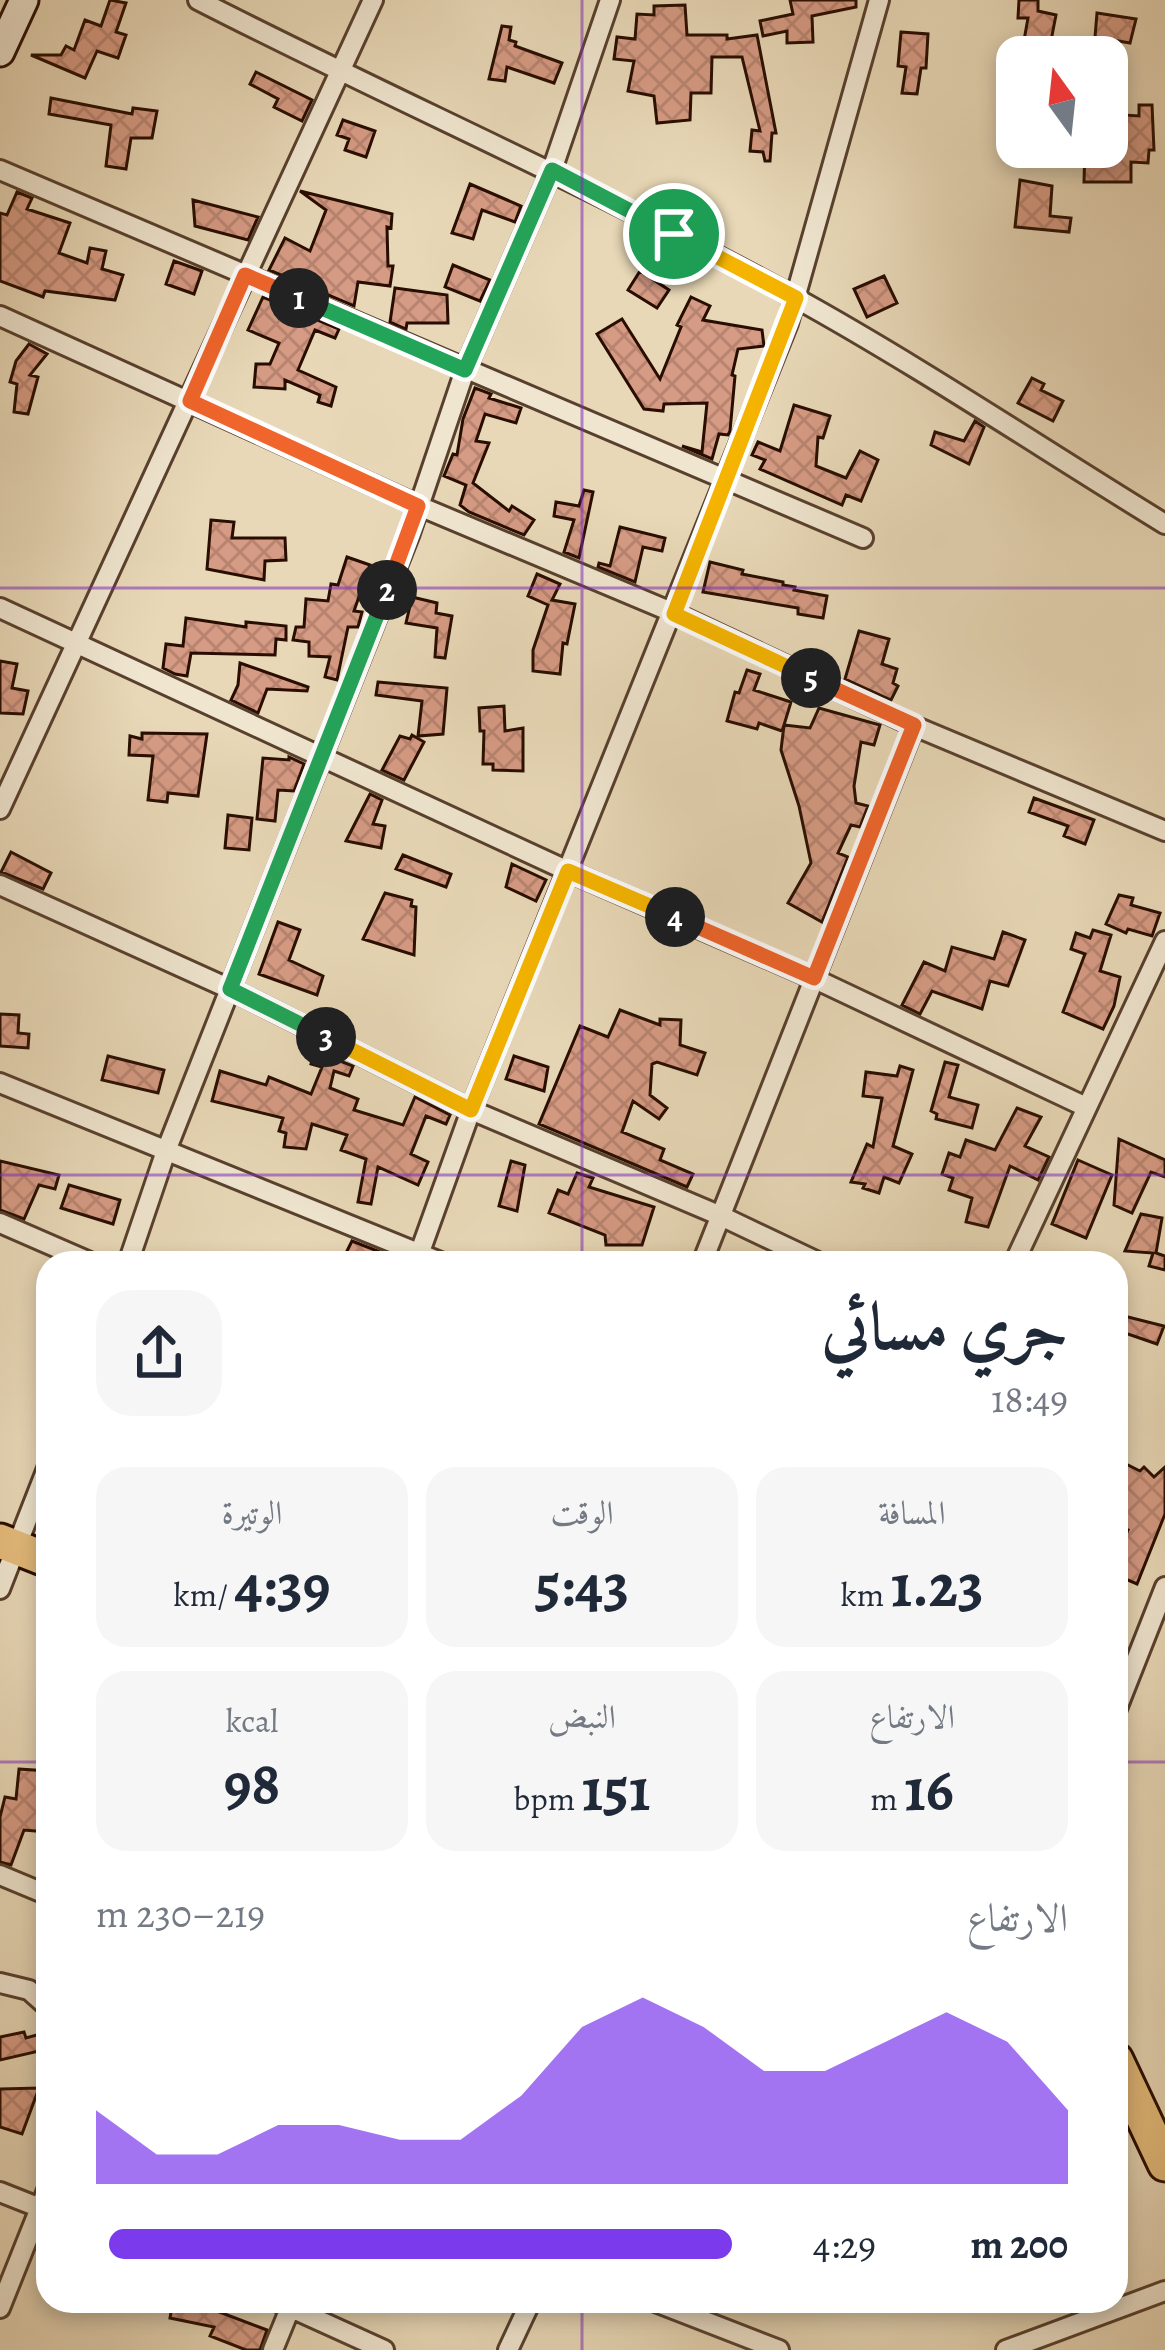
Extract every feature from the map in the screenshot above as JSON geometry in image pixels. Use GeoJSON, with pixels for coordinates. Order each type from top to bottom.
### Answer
{"type":"FeatureCollection","features":[{"type":"Feature","properties":{"kind":"highway"},"geometry":{"type":"LineString","coordinates":[[8,1544],[36,1555]]}},
{"type":"Feature","properties":{"kind":"highway"},"geometry":{"type":"LineString","coordinates":[[1128,2085],[1165,2164]]}},
{"type":"Feature","properties":{"kind":"street"},"geometry":{"type":"LineString","coordinates":[[0,52],[24,0]]}},
{"type":"Feature","properties":{"kind":"street"},"geometry":{"type":"LineString","coordinates":[[198,0],[339,73],[552,170],[796,298],[1165,524]]}},
{"type":"Feature","properties":{"kind":"street"},"geometry":{"type":"LineString","coordinates":[[0,808],[373,0]]}},
{"type":"Feature","properties":{"kind":"street"},"geometry":{"type":"LineString","coordinates":[[132,1251],[166,1151],[418,506],[465,370],[552,170],[610,0]]}},
{"type":"Feature","properties":{"kind":"street"},"geometry":{"type":"LineString","coordinates":[[421,1251],[471,1110],[674,614],[796,298],[879,0]]}},
{"type":"Feature","properties":{"kind":"street"},"geometry":{"type":"LineString","coordinates":[[0,170],[863,538]]}},
{"type":"Feature","properties":{"kind":"street"},"geometry":{"type":"LineString","coordinates":[[0,316],[418,506],[1165,831]]}},
{"type":"Feature","properties":{"kind":"street"},"geometry":{"type":"LineString","coordinates":[[0,608],[568,871],[814,978],[1086,1107]]}},
{"type":"Feature","properties":{"kind":"street"},"geometry":{"type":"LineString","coordinates":[[707,1251],[914,725]]}},
{"type":"Feature","properties":{"kind":"street"},"geometry":{"type":"LineString","coordinates":[[0,885],[230,989],[471,1110],[795,1251]]}},
{"type":"Feature","properties":{"kind":"street"},"geometry":{"type":"LineString","coordinates":[[1020,1251],[1165,941]]}},
{"type":"Feature","properties":{"kind":"street"},"geometry":{"type":"LineString","coordinates":[[0,1083],[402,1251]]}},
{"type":"Feature","properties":{"kind":"street"},"geometry":{"type":"LineString","coordinates":[[0,1223],[64,1251]]}},
{"type":"Feature","properties":{"kind":"street"},"geometry":{"type":"LineString","coordinates":[[0,1589],[8,1544],[36,1489]]}},
{"type":"Feature","properties":{"kind":"street"},"geometry":{"type":"LineString","coordinates":[[1128,1681],[1165,1587]]}},
{"type":"Feature","properties":{"kind":"street"},"geometry":{"type":"LineString","coordinates":[[0,1875],[36,1890]]}},
{"type":"Feature","properties":{"kind":"street"},"geometry":{"type":"LineString","coordinates":[[0,1983],[36,1996]]}},
{"type":"Feature","properties":{"kind":"street"},"geometry":{"type":"LineString","coordinates":[[0,2192],[36,2206]]}},
{"type":"Feature","properties":{"kind":"street"},"geometry":{"type":"LineString","coordinates":[[0,2308],[36,2227]]}},
{"type":"Feature","properties":{"kind":"street"},"geometry":{"type":"LineString","coordinates":[[1128,2305],[1165,2291]]}},
{"type":"Feature","properties":{"kind":"street"},"geometry":{"type":"LineString","coordinates":[[273,2350],[284,2313]]}},
{"type":"Feature","properties":{"kind":"street"},"geometry":{"type":"LineString","coordinates":[[308,2313],[384,2350]]}},
{"type":"Feature","properties":{"kind":"street"},"geometry":{"type":"LineString","coordinates":[[508,2350],[525,2313]]}},
{"type":"Feature","properties":{"kind":"street"},"geometry":{"type":"LineString","coordinates":[[684,2313],[779,2350]]}},
{"type":"Feature","properties":{"kind":"street"},"geometry":{"type":"LineString","coordinates":[[1006,2350],[1106,2313]]}},
{"type":"Feature","properties":{"kind":"building"},"geometry":{"type":"Polygon","coordinates":[[[110,0],[126,3],[116,32],[126,35],[118,58],[97,51],[85,78],[31,55],[61,55],[66,46],[74,50],[85,20],[101,26],[110,0]]]}},
{"type":"Feature","properties":{"kind":"building"},"geometry":{"type":"Polygon","coordinates":[[[790,0],[856,0],[856,7],[812,16],[813,42],[787,43],[787,31],[763,36],[760,21],[793,14],[790,0]]]}},
{"type":"Feature","properties":{"kind":"building"},"geometry":{"type":"Polygon","coordinates":[[[1019,0],[1038,0],[1038,11],[1056,15],[1052,36],[1025,36],[1028,18],[1018,18],[1019,0]]]}},
{"type":"Feature","properties":{"kind":"building"},"geometry":{"type":"Polygon","coordinates":[[[685,5],[687,35],[727,35],[727,39],[757,35],[776,133],[772,133],[770,161],[765,161],[763,152],[750,151],[752,130],[760,131],[742,57],[712,57],[711,93],[691,93],[690,120],[657,123],[654,96],[628,91],[634,61],[614,59],[617,37],[635,39],[637,14],[654,15],[654,6],[685,5]]]}},
{"type":"Feature","properties":{"kind":"building"},"geometry":{"type":"Polygon","coordinates":[[[1097,13],[1136,19],[1130,43],[1128,36],[1095,36],[1097,13]]]}},
{"type":"Feature","properties":{"kind":"building"},"geometry":{"type":"Polygon","coordinates":[[[502,26],[511,27],[509,40],[515,46],[562,63],[554,83],[507,67],[505,81],[489,79],[502,26]]]}},
{"type":"Feature","properties":{"kind":"building"},"geometry":{"type":"Polygon","coordinates":[[[901,32],[928,34],[926,68],[921,68],[917,94],[902,93],[906,67],[898,66],[901,32]]]}},
{"type":"Feature","properties":{"kind":"building"},"geometry":{"type":"Polygon","coordinates":[[[256,72],[312,100],[302,121],[274,107],[278,99],[250,84],[256,72]]]}},
{"type":"Feature","properties":{"kind":"building"},"geometry":{"type":"Polygon","coordinates":[[[51,98],[132,114],[133,108],[157,111],[152,138],[131,138],[126,169],[106,166],[111,125],[49,114],[51,98]]]}},
{"type":"Feature","properties":{"kind":"building"},"geometry":{"type":"Polygon","coordinates":[[[1139,105],[1152,105],[1154,150],[1149,150],[1148,163],[1131,162],[1131,182],[1084,182],[1084,168],[1128,168],[1128,115],[1139,116],[1139,105]]]}},
{"type":"Feature","properties":{"kind":"building"},"geometry":{"type":"Polygon","coordinates":[[[343,120],[375,131],[366,157],[345,150],[349,139],[337,135],[343,120]]]}},
{"type":"Feature","properties":{"kind":"building"},"geometry":{"type":"Polygon","coordinates":[[[1020,180],[1052,186],[1050,216],[1071,218],[1069,232],[1015,227],[1020,180]]]}},
{"type":"Feature","properties":{"kind":"building"},"geometry":{"type":"Polygon","coordinates":[[[470,184],[521,206],[515,222],[482,210],[473,239],[452,233],[470,184]]]}},
{"type":"Feature","properties":{"kind":"building"},"geometry":{"type":"Polygon","coordinates":[[[300,191],[392,214],[391,228],[387,227],[388,266],[393,266],[390,286],[358,282],[354,306],[269,270],[285,238],[310,251],[326,210],[300,191]]]}},
{"type":"Feature","properties":{"kind":"building"},"geometry":{"type":"Polygon","coordinates":[[[17,192],[32,198],[27,209],[70,223],[59,253],[87,263],[90,248],[106,251],[102,269],[123,275],[115,300],[45,291],[43,297],[0,281],[0,213],[7,215],[17,192]]]}},
{"type":"Feature","properties":{"kind":"building"},"geometry":{"type":"Polygon","coordinates":[[[193,200],[258,217],[248,240],[195,226],[193,200]]]}},
{"type":"Feature","properties":{"kind":"building"},"geometry":{"type":"Polygon","coordinates":[[[174,261],[202,271],[194,294],[166,284],[174,261]]]}},
{"type":"Feature","properties":{"kind":"building"},"geometry":{"type":"Polygon","coordinates":[[[453,265],[490,280],[480,301],[445,287],[453,265]]]}},
{"type":"Feature","properties":{"kind":"building"},"geometry":{"type":"Polygon","coordinates":[[[640,271],[669,290],[657,308],[628,290],[640,271]]]}},
{"type":"Feature","properties":{"kind":"building"},"geometry":{"type":"Polygon","coordinates":[[[884,276],[897,303],[867,317],[854,289],[884,276]]]}},
{"type":"Feature","properties":{"kind":"building"},"geometry":{"type":"Polygon","coordinates":[[[395,288],[447,295],[448,323],[407,323],[406,329],[390,322],[395,288]]]}},
{"type":"Feature","properties":{"kind":"building"},"geometry":{"type":"Polygon","coordinates":[[[263,297],[339,329],[335,338],[315,330],[298,370],[336,387],[331,406],[318,402],[320,395],[285,380],[285,389],[254,387],[256,364],[270,364],[279,343],[248,330],[263,297]]]}},
{"type":"Feature","properties":{"kind":"building"},"geometry":{"type":"Polygon","coordinates":[[[691,297],[710,306],[703,320],[762,330],[764,346],[738,349],[730,431],[719,434],[712,459],[682,446],[702,452],[707,403],[664,404],[663,411],[644,409],[597,334],[622,319],[660,379],[691,297]]]}},
{"type":"Feature","properties":{"kind":"building"},"geometry":{"type":"Polygon","coordinates":[[[29,344],[47,354],[30,375],[38,377],[28,414],[14,412],[17,384],[10,382],[16,361],[29,344]]]}},
{"type":"Feature","properties":{"kind":"building"},"geometry":{"type":"Polygon","coordinates":[[[1032,378],[1044,384],[1041,390],[1063,401],[1053,421],[1018,403],[1032,378]]]}},
{"type":"Feature","properties":{"kind":"building"},"geometry":{"type":"Polygon","coordinates":[[[475,388],[521,408],[516,423],[485,414],[476,441],[489,443],[473,483],[509,511],[512,506],[534,520],[524,535],[469,512],[460,505],[466,485],[444,476],[453,454],[457,455],[475,388]]]}},
{"type":"Feature","properties":{"kind":"building"},"geometry":{"type":"Polygon","coordinates":[[[794,405],[830,416],[823,438],[818,437],[816,466],[846,478],[860,451],[878,460],[861,501],[846,495],[842,505],[760,469],[765,460],[752,455],[758,442],[780,451],[794,405]]]}},
{"type":"Feature","properties":{"kind":"building"},"geometry":{"type":"Polygon","coordinates":[[[975,421],[984,427],[969,464],[931,445],[935,432],[964,441],[975,421]]]}},
{"type":"Feature","properties":{"kind":"building"},"geometry":{"type":"Polygon","coordinates":[[[584,490],[593,492],[579,558],[564,552],[574,520],[554,516],[556,502],[579,506],[584,490]]]}},
{"type":"Feature","properties":{"kind":"building"},"geometry":{"type":"Polygon","coordinates":[[[211,520],[234,522],[232,538],[285,538],[286,560],[265,561],[264,580],[207,569],[211,520]]]}},
{"type":"Feature","properties":{"kind":"building"},"geometry":{"type":"Polygon","coordinates":[[[620,527],[665,538],[662,551],[643,547],[635,582],[598,567],[599,563],[610,566],[620,527]]]}},
{"type":"Feature","properties":{"kind":"building"},"geometry":{"type":"Polygon","coordinates":[[[347,557],[370,565],[354,611],[362,612],[358,627],[348,627],[337,680],[325,677],[330,657],[309,656],[309,642],[293,640],[296,627],[304,627],[306,599],[328,601],[331,584],[338,585],[347,557]]]}},
{"type":"Feature","properties":{"kind":"building"},"geometry":{"type":"Polygon","coordinates":[[[710,562],[827,596],[823,618],[798,614],[798,608],[703,592],[710,562]]]}},
{"type":"Feature","properties":{"kind":"building"},"geometry":{"type":"Polygon","coordinates":[[[537,574],[560,584],[552,600],[575,604],[560,674],[533,671],[533,650],[548,605],[528,596],[537,574]]]}},
{"type":"Feature","properties":{"kind":"building"},"geometry":{"type":"Polygon","coordinates":[[[412,597],[437,603],[436,613],[452,616],[445,658],[435,657],[437,628],[406,623],[412,597]]]}},
{"type":"Feature","properties":{"kind":"building"},"geometry":{"type":"Polygon","coordinates":[[[186,618],[246,627],[246,622],[286,626],[286,640],[276,639],[275,655],[191,653],[187,676],[175,674],[163,668],[166,644],[183,646],[186,618]]]}},
{"type":"Feature","properties":{"kind":"building"},"geometry":{"type":"Polygon","coordinates":[[[859,631],[889,639],[882,664],[897,669],[893,683],[898,686],[891,700],[845,679],[859,631]]]}},
{"type":"Feature","properties":{"kind":"building"},"geometry":{"type":"Polygon","coordinates":[[[0,661],[17,664],[12,688],[28,691],[23,714],[0,713],[0,661]]]}},
{"type":"Feature","properties":{"kind":"building"},"geometry":{"type":"Polygon","coordinates":[[[240,663],[308,687],[307,691],[267,689],[258,713],[231,700],[240,663]]]}},
{"type":"Feature","properties":{"kind":"building"},"geometry":{"type":"Polygon","coordinates":[[[747,670],[760,674],[754,690],[791,702],[782,731],[759,723],[757,729],[727,721],[747,670]]]}},
{"type":"Feature","properties":{"kind":"building"},"geometry":{"type":"Polygon","coordinates":[[[378,682],[447,688],[443,734],[418,736],[422,701],[376,695],[378,682]]]}},
{"type":"Feature","properties":{"kind":"building"},"geometry":{"type":"Polygon","coordinates":[[[504,706],[505,731],[523,728],[523,771],[493,770],[493,764],[483,764],[479,708],[504,706]]]}},
{"type":"Feature","properties":{"kind":"building"},"geometry":{"type":"Polygon","coordinates":[[[819,708],[880,725],[874,745],[861,742],[854,786],[856,803],[868,806],[860,827],[851,825],[838,853],[848,857],[822,922],[788,903],[811,863],[781,750],[784,725],[810,728],[819,708]]]}},
{"type":"Feature","properties":{"kind":"building"},"geometry":{"type":"Polygon","coordinates":[[[142,733],[207,734],[198,796],[168,793],[167,802],[148,800],[153,756],[129,755],[130,736],[142,739],[142,733]]]}},
{"type":"Feature","properties":{"kind":"building"},"geometry":{"type":"Polygon","coordinates":[[[412,735],[424,742],[404,780],[382,770],[400,736],[410,739],[412,735]]]}},
{"type":"Feature","properties":{"kind":"building"},"geometry":{"type":"Polygon","coordinates":[[[289,757],[304,764],[294,791],[278,790],[275,821],[257,819],[263,758],[289,757]]]}},
{"type":"Feature","properties":{"kind":"building"},"geometry":{"type":"Polygon","coordinates":[[[370,794],[382,800],[373,824],[385,826],[381,848],[346,841],[370,794]]]}},
{"type":"Feature","properties":{"kind":"building"},"geometry":{"type":"Polygon","coordinates":[[[1034,798],[1094,820],[1085,844],[1064,836],[1068,826],[1029,812],[1034,798]]]}},
{"type":"Feature","properties":{"kind":"building"},"geometry":{"type":"Polygon","coordinates":[[[228,815],[252,818],[249,850],[225,848],[228,815]]]}},
{"type":"Feature","properties":{"kind":"building"},"geometry":{"type":"Polygon","coordinates":[[[11,852],[51,873],[43,889],[1,872],[11,852]]]}},
{"type":"Feature","properties":{"kind":"building"},"geometry":{"type":"Polygon","coordinates":[[[403,855],[451,874],[446,887],[396,869],[403,855]]]}},
{"type":"Feature","properties":{"kind":"building"},"geometry":{"type":"Polygon","coordinates":[[[512,864],[546,880],[536,901],[506,887],[512,864]]]}},
{"type":"Feature","properties":{"kind":"building"},"geometry":{"type":"Polygon","coordinates":[[[385,893],[412,900],[411,906],[416,907],[414,955],[363,939],[385,893]]]}},
{"type":"Feature","properties":{"kind":"building"},"geometry":{"type":"Polygon","coordinates":[[[1119,895],[1133,898],[1131,905],[1160,913],[1152,936],[1128,929],[1126,933],[1106,924],[1119,895]]]}},
{"type":"Feature","properties":{"kind":"building"},"geometry":{"type":"Polygon","coordinates":[[[278,922],[300,930],[289,960],[323,976],[317,995],[259,974],[278,922]]]}},
{"type":"Feature","properties":{"kind":"building"},"geometry":{"type":"Polygon","coordinates":[[[1093,930],[1111,935],[1100,971],[1120,977],[1103,1029],[1063,1012],[1085,954],[1071,949],[1076,933],[1090,938],[1093,930]]]}},
{"type":"Feature","properties":{"kind":"building"},"geometry":{"type":"Polygon","coordinates":[[[1003,932],[1025,940],[1008,986],[990,981],[982,1009],[932,991],[920,1014],[902,1005],[924,962],[945,971],[952,947],[994,959],[1003,932]]]}},
{"type":"Feature","properties":{"kind":"building"},"geometry":{"type":"Polygon","coordinates":[[[620,1010],[660,1025],[660,1019],[681,1020],[680,1045],[705,1053],[697,1075],[652,1064],[650,1095],[667,1108],[659,1119],[633,1101],[622,1132],[664,1149],[660,1160],[693,1174],[687,1187],[539,1124],[580,1026],[608,1037],[620,1010]]]}},
{"type":"Feature","properties":{"kind":"building"},"geometry":{"type":"Polygon","coordinates":[[[0,1014],[19,1015],[18,1033],[29,1034],[28,1048],[0,1046],[0,1014]]]}},
{"type":"Feature","properties":{"kind":"building"},"geometry":{"type":"Polygon","coordinates":[[[315,1051],[353,1066],[349,1076],[334,1071],[330,1088],[358,1099],[354,1110],[403,1125],[415,1097],[450,1115],[446,1124],[426,1116],[411,1154],[428,1162],[418,1185],[378,1167],[371,1204],[358,1202],[366,1159],[341,1150],[347,1135],[312,1124],[306,1149],[284,1147],[286,1133],[279,1131],[283,1118],[212,1101],[220,1071],[266,1085],[269,1077],[311,1094],[322,1067],[311,1064],[315,1051]]]}},
{"type":"Feature","properties":{"kind":"building"},"geometry":{"type":"Polygon","coordinates":[[[108,1056],[164,1070],[158,1093],[102,1080],[108,1056]]]}},
{"type":"Feature","properties":{"kind":"building"},"geometry":{"type":"Polygon","coordinates":[[[514,1056],[548,1067],[544,1091],[506,1079],[514,1056]]]}},
{"type":"Feature","properties":{"kind":"building"},"geometry":{"type":"Polygon","coordinates":[[[945,1062],[958,1065],[949,1097],[978,1105],[972,1128],[936,1119],[931,1111],[945,1062]]]}},
{"type":"Feature","properties":{"kind":"building"},"geometry":{"type":"Polygon","coordinates":[[[900,1066],[913,1070],[893,1146],[912,1154],[899,1183],[884,1177],[879,1193],[851,1182],[867,1144],[873,1147],[882,1098],[863,1096],[866,1072],[897,1076],[900,1066]]]}},
{"type":"Feature","properties":{"kind":"building"},"geometry":{"type":"Polygon","coordinates":[[[1017,1108],[1041,1117],[1025,1146],[1049,1157],[1038,1180],[1010,1166],[988,1227],[966,1222],[972,1198],[949,1190],[953,1178],[942,1174],[949,1153],[960,1157],[966,1140],[995,1150],[1017,1108]]]}},
{"type":"Feature","properties":{"kind":"building"},"geometry":{"type":"Polygon","coordinates":[[[1119,1139],[1165,1160],[1165,1177],[1151,1172],[1132,1213],[1114,1205],[1119,1139]]]}},
{"type":"Feature","properties":{"kind":"building"},"geometry":{"type":"Polygon","coordinates":[[[1078,1160],[1112,1175],[1086,1238],[1052,1224],[1078,1160]]]}},
{"type":"Feature","properties":{"kind":"building"},"geometry":{"type":"Polygon","coordinates":[[[0,1161],[59,1175],[55,1189],[39,1185],[24,1219],[0,1210],[0,1161]]]}},
{"type":"Feature","properties":{"kind":"building"},"geometry":{"type":"Polygon","coordinates":[[[511,1161],[525,1165],[517,1211],[499,1206],[511,1161]]]}},
{"type":"Feature","properties":{"kind":"building"},"geometry":{"type":"Polygon","coordinates":[[[577,1173],[593,1178],[589,1187],[654,1207],[642,1245],[606,1245],[605,1235],[549,1213],[558,1190],[568,1194],[577,1173]]]}},
{"type":"Feature","properties":{"kind":"building"},"geometry":{"type":"Polygon","coordinates":[[[69,1185],[120,1200],[113,1224],[61,1208],[69,1185]]]}},
{"type":"Feature","properties":{"kind":"building"},"geometry":{"type":"Polygon","coordinates":[[[1141,1214],[1162,1218],[1156,1253],[1165,1256],[1165,1270],[1149,1266],[1153,1253],[1125,1251],[1141,1214]]]}},
{"type":"Feature","properties":{"kind":"building"},"geometry":{"type":"Polygon","coordinates":[[[352,1241],[378,1251],[347,1251],[352,1241]]]}},
{"type":"Feature","properties":{"kind":"building"},"geometry":{"type":"Polygon","coordinates":[[[1128,1317],[1164,1326],[1157,1344],[1128,1334],[1128,1317]]]}},
{"type":"Feature","properties":{"kind":"building"},"geometry":{"type":"Polygon","coordinates":[[[1128,1465],[1140,1471],[1144,1467],[1154,1477],[1165,1467],[1165,1514],[1137,1584],[1128,1580],[1128,1465]]]}},
{"type":"Feature","properties":{"kind":"building"},"geometry":{"type":"Polygon","coordinates":[[[19,1769],[36,1770],[36,1831],[24,1830],[11,1865],[0,1862],[0,1817],[5,1797],[16,1799],[19,1769]]]}},
{"type":"Feature","properties":{"kind":"building"},"geometry":{"type":"Polygon","coordinates":[[[24,2032],[26,2038],[36,2035],[36,2052],[0,2060],[0,2037],[24,2032]]]}},
{"type":"Feature","properties":{"kind":"building"},"geometry":{"type":"Polygon","coordinates":[[[36,2088],[22,2134],[0,2127],[0,2089],[36,2088]]]}},
{"type":"Feature","properties":{"kind":"building"},"geometry":{"type":"Polygon","coordinates":[[[171,2313],[222,2313],[267,2330],[260,2350],[246,2350],[210,2336],[214,2327],[170,2318],[171,2313]]]}},
{"type":"Feature","properties":{"kind":"route"},"geometry":{"type":"LineString","coordinates":[[552,170],[674,234],[796,298],[674,614],[914,725],[814,978],[568,871],[471,1110],[230,989],[418,506],[190,401],[245,275],[465,370],[552,170]]}}]}
